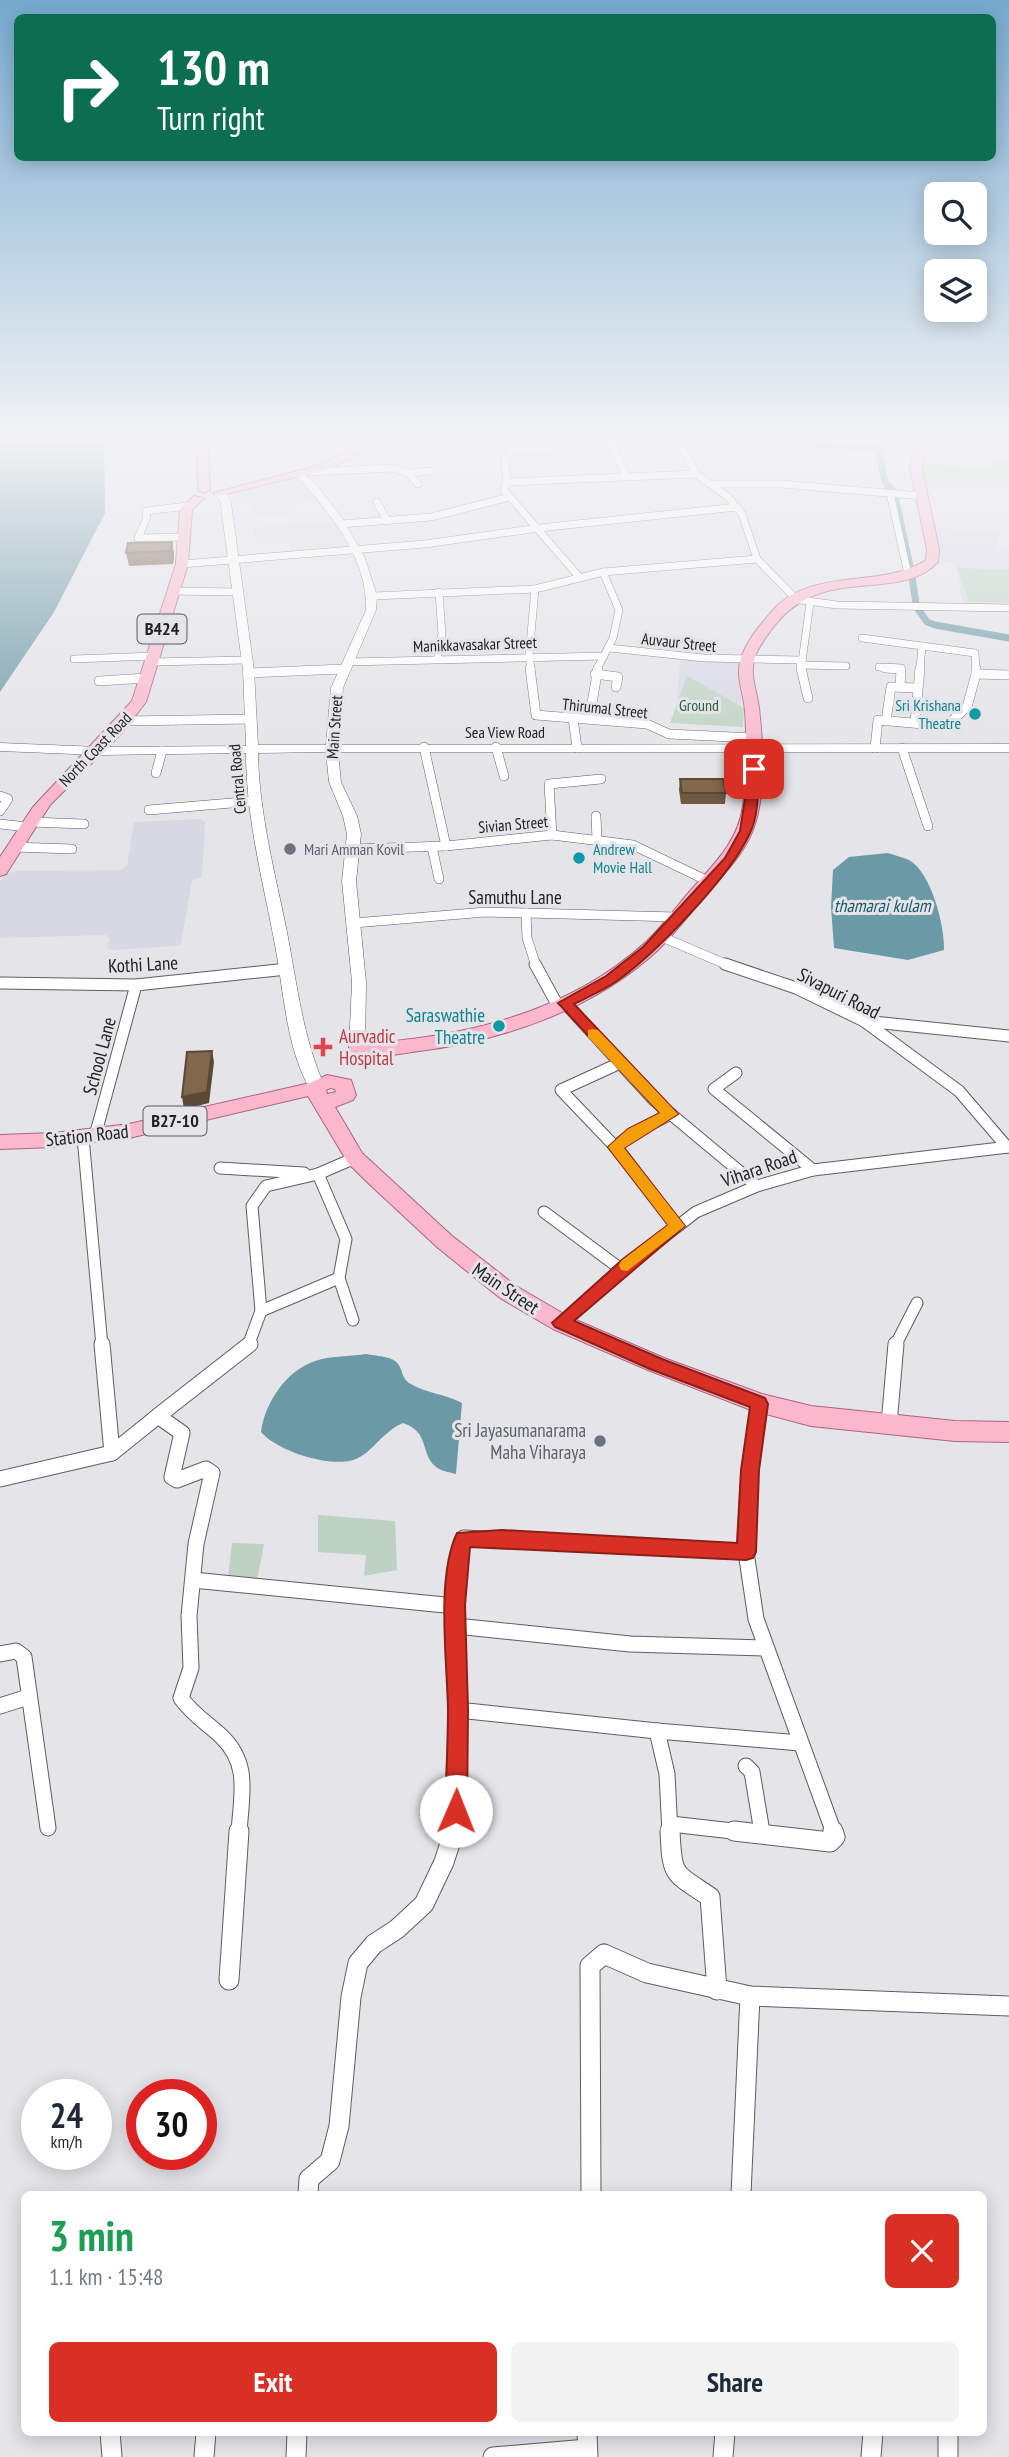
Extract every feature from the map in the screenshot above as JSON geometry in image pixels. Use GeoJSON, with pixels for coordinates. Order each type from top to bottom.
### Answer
{"type":"FeatureCollection","features":[{"type":"Feature","properties":{"kind":"main road","name":"North Coast Road"},"geometry":{"type":"LineString","coordinates":[[0,871],[46,802],[99,751],[139,702],[174,591],[183,552]]}},
{"type":"Feature","properties":{"kind":"main road","name":"Central Road"},"geometry":{"type":"LineString","coordinates":[[230,552],[248,673],[255,801],[306,1061],[328,1090]]}},
{"type":"Feature","properties":{"kind":"main road"},"geometry":{"type":"LineString","coordinates":[[355,552],[374,596]]}},
{"type":"Feature","properties":{"kind":"main road"},"geometry":{"type":"LineString","coordinates":[[357,1050],[414,1045],[468,1036],[532,1017],[611,979],[662,937],[735,853],[746,831],[751,807],[754,743],[746,662],[757,640],[799,600],[838,584],[908,574],[925,568],[933,560],[932,552]]}},
{"type":"Feature","properties":{"kind":"main road","name":"Main Street"},"geometry":{"type":"LineString","coordinates":[[374,596],[371,610],[336,692],[332,749],[333,773],[350,816],[354,849],[349,881],[359,982],[357,1050],[328,1090],[342,1136],[355,1158],[481,1272],[522,1302],[561,1323],[656,1364],[759,1404],[811,1416],[956,1431],[1009,1432]]}},
{"type":"Feature","properties":{"kind":"main road","name":"Sea View Road"},"geometry":{"type":"LineString","coordinates":[[0,747],[162,751],[424,747],[578,748],[754,743],[875,748],[1009,748]]}},
{"type":"Feature","properties":{"kind":"main road","name":"Station Road"},"geometry":{"type":"LineString","coordinates":[[0,1142],[89,1137],[152,1126],[254,1101],[328,1090]]}},
{"type":"Feature","properties":{"kind":"main road","name":"Main Street"},"geometry":{"type":"LineString","coordinates":[[956,1431],[1009,1447]]}},
{"type":"Feature","properties":{"kind":"street"},"geometry":{"type":"LineString","coordinates":[[181,564],[335,552]]}},
{"type":"Feature","properties":{"kind":"street"},"geometry":{"type":"LineString","coordinates":[[558,552],[580,578]]}},
{"type":"Feature","properties":{"kind":"street"},"geometry":{"type":"LineString","coordinates":[[755,552],[757,559],[799,600],[1009,608]]}},
{"type":"Feature","properties":{"kind":"street"},"geometry":{"type":"LineString","coordinates":[[903,552],[908,574]]}},
{"type":"Feature","properties":{"kind":"street"},"geometry":{"type":"LineString","coordinates":[[374,596],[535,589],[603,572],[757,559]]}},
{"type":"Feature","properties":{"kind":"street"},"geometry":{"type":"LineString","coordinates":[[592,703],[595,674],[609,648],[619,610],[603,572]]}},
{"type":"Feature","properties":{"kind":"street","name":"Thirumal Street"},"geometry":{"type":"LineString","coordinates":[[535,589],[529,656],[536,715],[647,723],[669,734],[754,743]]}},
{"type":"Feature","properties":{"kind":"street"},"geometry":{"type":"LineString","coordinates":[[174,591],[236,592]]}},
{"type":"Feature","properties":{"kind":"street"},"geometry":{"type":"LineString","coordinates":[[432,671],[442,635],[439,592]]}},
{"type":"Feature","properties":{"kind":"street"},"geometry":{"type":"LineString","coordinates":[[799,600],[800,662],[808,698]]}},
{"type":"Feature","properties":{"kind":"street"},"geometry":{"type":"LineString","coordinates":[[862,638],[975,653],[976,674],[967,706],[946,726],[878,720],[875,748]]}},
{"type":"Feature","properties":{"kind":"street"},"geometry":{"type":"LineString","coordinates":[[915,723],[922,646]]}},
{"type":"Feature","properties":{"kind":"street","name":"Auvaur Street"},"geometry":{"type":"LineString","coordinates":[[609,648],[680,658],[846,666]]}},
{"type":"Feature","properties":{"kind":"street","name":"Manikkavasakar Street"},"geometry":{"type":"LineString","coordinates":[[248,673],[434,658],[604,656]]}},
{"type":"Feature","properties":{"kind":"street"},"geometry":{"type":"LineString","coordinates":[[74,659],[246,660]]}},
{"type":"Feature","properties":{"kind":"street"},"geometry":{"type":"LineString","coordinates":[[878,667],[901,669],[900,687]]}},
{"type":"Feature","properties":{"kind":"street"},"geometry":{"type":"LineString","coordinates":[[595,674],[618,677],[616,687]]}},
{"type":"Feature","properties":{"kind":"street"},"geometry":{"type":"LineString","coordinates":[[976,674],[1009,676]]}},
{"type":"Feature","properties":{"kind":"street"},"geometry":{"type":"LineString","coordinates":[[99,681],[147,678]]}},
{"type":"Feature","properties":{"kind":"street"},"geometry":{"type":"LineString","coordinates":[[886,720],[891,687],[917,688]]}},
{"type":"Feature","properties":{"kind":"street"},"geometry":{"type":"LineString","coordinates":[[573,718],[578,748]]}},
{"type":"Feature","properties":{"kind":"street"},"geometry":{"type":"LineString","coordinates":[[126,721],[251,719]]}},
{"type":"Feature","properties":{"kind":"street"},"geometry":{"type":"LineString","coordinates":[[424,747],[446,846]]}},
{"type":"Feature","properties":{"kind":"street"},"geometry":{"type":"LineString","coordinates":[[496,747],[504,776]]}},
{"type":"Feature","properties":{"kind":"street"},"geometry":{"type":"LineString","coordinates":[[902,748],[928,827]]}},
{"type":"Feature","properties":{"kind":"street"},"geometry":{"type":"LineString","coordinates":[[156,774],[162,751]]}},
{"type":"Feature","properties":{"kind":"street"},"geometry":{"type":"LineString","coordinates":[[552,835],[549,784],[601,779]]}},
{"type":"Feature","properties":{"kind":"street"},"geometry":{"type":"LineString","coordinates":[[0,796],[8,799],[0,811]]}},
{"type":"Feature","properties":{"kind":"street"},"geometry":{"type":"LineString","coordinates":[[149,810],[255,801]]}},
{"type":"Feature","properties":{"kind":"street"},"geometry":{"type":"LineString","coordinates":[[596,816],[597,840]]}},
{"type":"Feature","properties":{"kind":"street"},"geometry":{"type":"LineString","coordinates":[[0,824],[84,824]]}},
{"type":"Feature","properties":{"kind":"street","name":"Sivian Street"},"geometry":{"type":"LineString","coordinates":[[354,849],[432,847],[552,835],[633,845],[708,881]]}},
{"type":"Feature","properties":{"kind":"street"},"geometry":{"type":"LineString","coordinates":[[15,847],[72,849]]}},
{"type":"Feature","properties":{"kind":"street"},"geometry":{"type":"LineString","coordinates":[[432,847],[439,879]]}},
{"type":"Feature","properties":{"kind":"street","name":"Samuthu Lane"},"geometry":{"type":"LineString","coordinates":[[354,923],[486,912],[676,918]]}},
{"type":"Feature","properties":{"kind":"street"},"geometry":{"type":"LineString","coordinates":[[526,913],[526,938],[544,981],[562,1004],[671,1114],[757,1186]]}},
{"type":"Feature","properties":{"kind":"street","name":"Sivapuri Road"},"geometry":{"type":"LineString","coordinates":[[662,937],[725,964],[796,988],[864,1021],[959,1091],[1008,1147]]}},
{"type":"Feature","properties":{"kind":"street","name":"Kothi Lane"},"geometry":{"type":"LineString","coordinates":[[0,983],[136,985],[286,969]]}},
{"type":"Feature","properties":{"kind":"street","name":"School Lane"},"geometry":{"type":"LineString","coordinates":[[89,1137],[136,985]]}},
{"type":"Feature","properties":{"kind":"street"},"geometry":{"type":"LineString","coordinates":[[864,1021],[1009,1036]]}},
{"type":"Feature","properties":{"kind":"street"},"geometry":{"type":"LineString","coordinates":[[620,1063],[560,1089],[615,1147],[677,1226]]}},
{"type":"Feature","properties":{"kind":"street"},"geometry":{"type":"LineString","coordinates":[[736,1073],[715,1087],[715,1090],[813,1170]]}},
{"type":"Feature","properties":{"kind":"street"},"geometry":{"type":"LineString","coordinates":[[615,1147],[633,1133],[671,1114]]}},
{"type":"Feature","properties":{"kind":"street"},"geometry":{"type":"LineString","coordinates":[[89,1137],[112,1453]]}},
{"type":"Feature","properties":{"kind":"street","name":"Vihara Road"},"geometry":{"type":"LineString","coordinates":[[561,1323],[622,1270],[696,1212],[757,1186],[813,1170],[1008,1147]]}},
{"type":"Feature","properties":{"kind":"street"},"geometry":{"type":"LineString","coordinates":[[0,1479],[112,1453],[250,1344],[261,1311],[251,1206],[266,1186],[318,1174],[355,1158]]}},
{"type":"Feature","properties":{"kind":"street"},"geometry":{"type":"LineString","coordinates":[[220,1168],[318,1174]]}},
{"type":"Feature","properties":{"kind":"street"},"geometry":{"type":"LineString","coordinates":[[318,1174],[345,1239],[339,1278],[353,1320]]}},
{"type":"Feature","properties":{"kind":"street"},"geometry":{"type":"LineString","coordinates":[[544,1212],[622,1270]]}},
{"type":"Feature","properties":{"kind":"street"},"geometry":{"type":"LineString","coordinates":[[261,1311],[339,1278]]}},
{"type":"Feature","properties":{"kind":"street"},"geometry":{"type":"LineString","coordinates":[[889,1424],[894,1347],[917,1303]]}},
{"type":"Feature","properties":{"kind":"street"},"geometry":{"type":"LineString","coordinates":[[671,1824],[762,1832],[830,1842],[835,1837],[756,1619],[746,1552],[750,1470],[759,1404]]}},
{"type":"Feature","properties":{"kind":"street"},"geometry":{"type":"LineString","coordinates":[[158,1416],[182,1433],[172,1477],[177,1480],[206,1469],[212,1474],[200,1518],[189,1616],[191,1668],[181,1698],[186,1707],[220,1733],[239,1757],[243,1773],[229,1980]]}},
{"type":"Feature","properties":{"kind":"street"},"geometry":{"type":"LineString","coordinates":[[308,2191],[309,2179],[330,2161],[339,2126],[351,1997],[358,1963],[374,1944],[397,1929],[424,1904],[444,1862],[455,1828],[458,1710],[455,1605],[458,1554],[464,1538],[746,1552]]}},
{"type":"Feature","properties":{"kind":"street"},"geometry":{"type":"LineString","coordinates":[[193,1580],[455,1605]]}},
{"type":"Feature","properties":{"kind":"street"},"geometry":{"type":"LineString","coordinates":[[456,1626],[630,1644],[765,1648]]}},
{"type":"Feature","properties":{"kind":"street"},"geometry":{"type":"LineString","coordinates":[[0,1654],[16,1651],[24,1657],[48,1828]]}},
{"type":"Feature","properties":{"kind":"street"},"geometry":{"type":"LineString","coordinates":[[0,1706],[28,1697]]}},
{"type":"Feature","properties":{"kind":"street"},"geometry":{"type":"LineString","coordinates":[[458,1710],[800,1743]]}},
{"type":"Feature","properties":{"kind":"street"},"geometry":{"type":"LineString","coordinates":[[657,1731],[667,1774],[671,1865],[675,1874],[710,1897],[717,1990]]}},
{"type":"Feature","properties":{"kind":"street"},"geometry":{"type":"LineString","coordinates":[[746,1766],[752,1772],[762,1832]]}},
{"type":"Feature","properties":{"kind":"street"},"geometry":{"type":"LineString","coordinates":[[591,2191],[590,1966],[604,1954],[647,1973],[750,1996],[1009,2006]]}},
{"type":"Feature","properties":{"kind":"street"},"geometry":{"type":"LineString","coordinates":[[741,2191],[750,1996]]}},
{"type":"Feature","properties":{"kind":"street"},"geometry":{"type":"LineString","coordinates":[[110,2436],[112,2457]]}},
{"type":"Feature","properties":{"kind":"street"},"geometry":{"type":"LineString","coordinates":[[204,2457],[206,2436]]}},
{"type":"Feature","properties":{"kind":"street"},"geometry":{"type":"LineString","coordinates":[[296,2457],[298,2436]]}},
{"type":"Feature","properties":{"kind":"street"},"geometry":{"type":"LineString","coordinates":[[723,2457],[724,2436]]}},
{"type":"Feature","properties":{"kind":"street"},"geometry":{"type":"LineString","coordinates":[[872,2457],[873,2436]]}},
{"type":"Feature","properties":{"kind":"street"},"geometry":{"type":"LineString","coordinates":[[948,2436],[948,2457]]}},
{"type":"Feature","properties":{"kind":"street"},"geometry":{"type":"LineString","coordinates":[[493,2457],[587,2446]]}},
{"type":"Feature","properties":{"kind":"shaded area"},"geometry":{"type":"Polygon","coordinates":[[[291,552],[317,552],[291,554],[291,552]]]}},
{"type":"Feature","properties":{"kind":"shaded area"},"geometry":{"type":"Polygon","coordinates":[[[939,552],[1009,552],[1009,605],[963,604],[955,563],[940,560],[939,552]]]}},
{"type":"Feature","properties":{"kind":"shaded area"},"geometry":{"type":"Polygon","coordinates":[[[680,658],[741,663],[741,725],[676,721],[680,658]]]}},
{"type":"Feature","properties":{"kind":"shaded area"},"geometry":{"type":"Polygon","coordinates":[[[200,819],[205,822],[202,877],[192,880],[181,944],[112,950],[107,947],[110,939],[106,935],[0,938],[0,882],[5,874],[18,871],[121,870],[127,866],[134,822],[200,819]]]}},
{"type":"Feature","properties":{"kind":"green space"},"geometry":{"type":"Polygon","coordinates":[[[957,568],[1009,570],[1009,603],[969,602],[957,568]]]}},
{"type":"Feature","properties":{"kind":"green space","name":"Ground"},"geometry":{"type":"Polygon","coordinates":[[[687,676],[744,708],[743,727],[670,723],[687,676]]]}},
{"type":"Feature","properties":{"kind":"green space"},"geometry":{"type":"Polygon","coordinates":[[[318,1515],[395,1521],[397,1570],[364,1576],[366,1555],[318,1552],[318,1515]]]}},
{"type":"Feature","properties":{"kind":"green space"},"geometry":{"type":"Polygon","coordinates":[[[232,1543],[264,1544],[257,1580],[228,1577],[232,1543]]]}},
{"type":"Feature","properties":{"kind":"water"},"geometry":{"type":"Polygon","coordinates":[[[0,552],[85,552],[54,612],[0,692],[0,552]]]}},
{"type":"Feature","properties":{"kind":"water","name":"thamarai kulam"},"geometry":{"type":"Polygon","coordinates":[[[888,853],[909,860],[924,876],[939,914],[944,950],[908,960],[834,948],[831,907],[833,870],[849,857],[888,853]]]}},
{"type":"Feature","properties":{"kind":"water"},"geometry":{"type":"Polygon","coordinates":[[[366,1354],[396,1361],[409,1383],[462,1403],[456,1474],[435,1466],[427,1455],[421,1437],[412,1427],[403,1423],[389,1431],[362,1456],[333,1462],[292,1452],[261,1432],[273,1397],[299,1369],[322,1359],[366,1354]]]}},
{"type":"Feature","properties":{"kind":"building"},"geometry":{"type":"Polygon","coordinates":[[[680,779],[723,779],[726,793],[682,793],[680,779]]]}},
{"type":"Feature","properties":{"kind":"building"},"geometry":{"type":"Polygon","coordinates":[[[212,1051],[207,1092],[182,1097],[187,1052],[212,1051]]]}},
{"type":"Feature","properties":{"kind":"waterway"},"geometry":{"type":"LineString","coordinates":[[907,552],[911,571]]}},
{"type":"Feature","properties":{"kind":"waterway"},"geometry":{"type":"LineString","coordinates":[[912,576],[916,604]]}},
{"type":"Feature","properties":{"kind":"waterway"},"geometry":{"type":"LineString","coordinates":[[918,609],[927,622],[935,625],[1009,638]]}},
{"type":"Feature","properties":{"kind":"slow traffic"},"geometry":{"type":"LineString","coordinates":[[593,1034],[654,1100],[671,1114],[633,1133],[615,1147],[677,1226],[627,1265]]}},
{"type":"Feature","properties":{"kind":"place","name":"Sri Krishana Theatre"},"geometry":{"type":"Point","coordinates":[975,714]}},
{"type":"Feature","properties":{"kind":"place","name":"Mari Amman Kovil"},"geometry":{"type":"Point","coordinates":[290,849]}},
{"type":"Feature","properties":{"kind":"place","name":"Andrew Movie Hall"},"geometry":{"type":"Point","coordinates":[579,858]}},
{"type":"Feature","properties":{"kind":"place","name":"Saraswathie Theatre"},"geometry":{"type":"Point","coordinates":[499,1026]}},
{"type":"Feature","properties":{"kind":"place","name":"Aurvadic Hospital"},"geometry":{"type":"Point","coordinates":[323,1047]}},
{"type":"Feature","properties":{"kind":"place","name":"Sri Jayasumanarama Maha Viharaya"},"geometry":{"type":"Point","coordinates":[600,1441]}},
{"type":"Feature","properties":{"kind":"route"},"geometry":{"type":"LineString","coordinates":[[456,1811],[458,1710],[455,1605],[458,1554],[464,1538],[746,1552],[750,1470],[759,1404],[613,1347],[561,1323],[677,1226],[615,1147],[633,1133],[671,1114],[654,1100],[565,1003],[611,979],[648,950],[730,859],[746,831],[754,769]]}}]}
